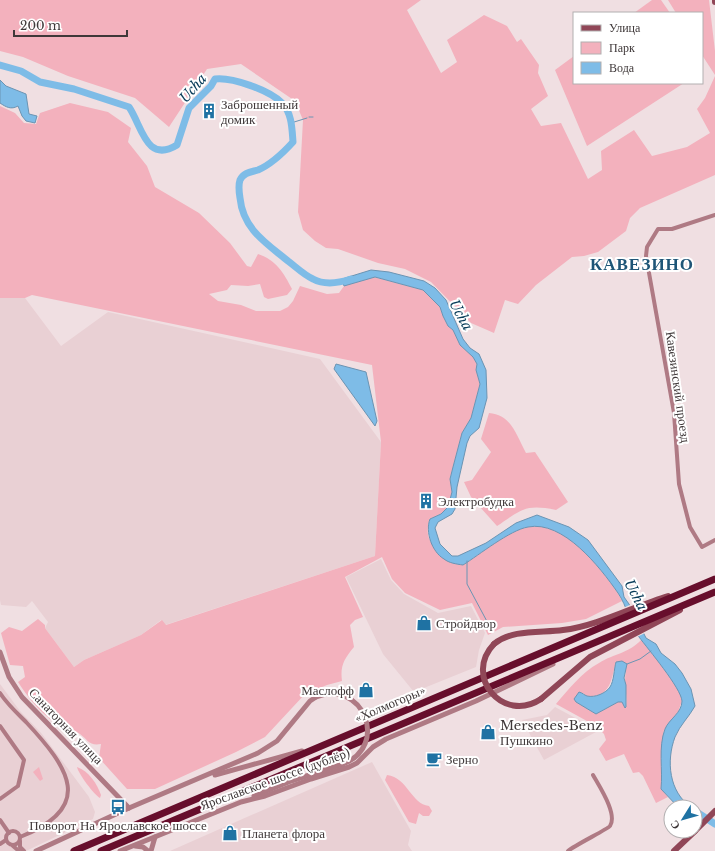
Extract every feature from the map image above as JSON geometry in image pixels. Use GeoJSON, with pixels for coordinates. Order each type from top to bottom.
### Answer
{"type":"FeatureCollection","features":[{"type":"Feature","properties":{"kind":"highway","name":"«Холмогоры»"},"geometry":{"type":"LineString","coordinates":[[74,851],[324,745],[615,618],[715,579]]}},
{"type":"Feature","properties":{"kind":"highway","name":"«Холмогоры»"},"geometry":{"type":"LineString","coordinates":[[101,851],[584,648],[623,635],[715,592]]}},
{"type":"Feature","properties":{"kind":"main road"},"geometry":{"type":"LineString","coordinates":[[615,618],[579,627],[509,635],[494,644],[487,654],[483,670],[485,682],[491,693],[501,701],[517,706],[529,705],[541,699],[590,657],[623,635]]}},
{"type":"Feature","properties":{"kind":"main road"},"geometry":{"type":"LineString","coordinates":[[703,822],[715,811]]}},
{"type":"Feature","properties":{"kind":"main road"},"geometry":{"type":"LineString","coordinates":[[674,851],[686,839]]}},
{"type":"Feature","properties":{"kind":"street","name":"Кавезинский проезд"},"geometry":{"type":"LineString","coordinates":[[715,215],[672,229],[658,229],[648,248],[646,256],[674,413],[679,484],[690,527],[702,547],[715,540]]}},
{"type":"Feature","properties":{"kind":"street","name":"Ярославское шоссе (дублёр)"},"geometry":{"type":"LineString","coordinates":[[120,851],[241,802],[265,796],[349,767],[357,763],[373,747],[386,739],[476,702],[584,648]]}},
{"type":"Feature","properties":{"kind":"street","name":"Санаторная улица"},"geometry":{"type":"LineString","coordinates":[[0,652],[9,677],[22,697],[129,808]]}},
{"type":"Feature","properties":{"kind":"street"},"geometry":{"type":"LineString","coordinates":[[0,693],[48,747],[60,764],[68,782],[67,797],[58,814],[35,831],[20,839],[13,846]]}},
{"type":"Feature","properties":{"kind":"street"},"geometry":{"type":"LineString","coordinates":[[36,851],[129,808],[194,782],[269,747],[286,731],[310,701],[316,697],[330,694],[344,696],[356,703],[364,714],[368,728],[366,742],[355,758],[342,764],[291,781],[241,802]]}},
{"type":"Feature","properties":{"kind":"street"},"geometry":{"type":"LineString","coordinates":[[0,726],[24,760],[18,786],[0,799]]}},
{"type":"Feature","properties":{"kind":"street"},"geometry":{"type":"LineString","coordinates":[[194,782],[324,745]]}},
{"type":"Feature","properties":{"kind":"street"},"geometry":{"type":"LineString","coordinates":[[568,851],[585,839],[608,827],[611,823],[611,808],[593,775]]}},
{"type":"Feature","properties":{"kind":"street"},"geometry":{"type":"LineString","coordinates":[[0,820],[9,832]]}},
{"type":"Feature","properties":{"kind":"street"},"geometry":{"type":"LineString","coordinates":[[9,832],[16,832],[20,839],[20,847],[24,851]]}},
{"type":"Feature","properties":{"kind":"street"},"geometry":{"type":"LineString","coordinates":[[0,844],[6,840],[9,832]]}},
{"type":"Feature","properties":{"kind":"street"},"geometry":{"type":"LineString","coordinates":[[132,846],[138,846],[149,851],[152,841],[156,836]]}},
{"type":"Feature","properties":{"kind":"street"},"geometry":{"type":"LineString","coordinates":[[6,840],[19,851]]}},
{"type":"Feature","properties":{"kind":"shaded area"},"geometry":{"type":"Polygon","coordinates":[[[0,298],[25,298],[61,346],[108,312],[320,359],[381,442],[375,556],[165,625],[161,620],[141,635],[84,660],[74,667],[45,628],[48,622],[32,601],[26,607],[1,605],[0,298]]]}},
{"type":"Feature","properties":{"kind":"shaded area","name":"Стройдвор"},"geometry":{"type":"Polygon","coordinates":[[[381,559],[391,580],[404,594],[438,613],[471,606],[485,633],[479,650],[476,667],[414,692],[383,654],[346,577],[381,559]]]}},
{"type":"Feature","properties":{"kind":"shaded area"},"geometry":{"type":"Polygon","coordinates":[[[0,684],[20,711],[42,734],[89,797],[95,812],[93,819],[26,851],[0,851],[0,684]]]}},
{"type":"Feature","properties":{"kind":"shaded area"},"geometry":{"type":"Polygon","coordinates":[[[555,707],[594,728],[596,732],[544,760],[522,720],[547,715],[555,707]]]}},
{"type":"Feature","properties":{"kind":"shaded area"},"geometry":{"type":"Polygon","coordinates":[[[372,762],[411,831],[408,845],[412,851],[170,851],[372,762]]]}},
{"type":"Feature","properties":{"kind":"green space"},"geometry":{"type":"Polygon","coordinates":[[[0,0],[421,0],[407,10],[441,73],[457,62],[447,40],[484,15],[507,26],[517,42],[521,39],[539,65],[538,73],[548,96],[531,109],[541,126],[561,123],[588,179],[602,170],[601,151],[634,130],[652,156],[687,147],[710,133],[697,109],[705,98],[715,76],[715,175],[640,208],[630,218],[626,231],[598,252],[584,256],[572,257],[536,285],[518,304],[505,300],[494,333],[471,323],[431,282],[405,269],[378,263],[338,249],[326,248],[315,241],[303,230],[298,212],[303,120],[295,101],[241,64],[207,69],[169,127],[135,98],[68,76],[23,57],[0,51],[0,0]]]}},
{"type":"Feature","properties":{"kind":"green space"},"geometry":{"type":"Polygon","coordinates":[[[652,0],[661,0],[669,12],[635,12],[652,0]]]}},
{"type":"Feature","properties":{"kind":"green space"},"geometry":{"type":"Polygon","coordinates":[[[668,0],[709,0],[715,51],[715,75],[703,57],[703,12],[675,12],[668,0]]]}},
{"type":"Feature","properties":{"kind":"green space"},"geometry":{"type":"Polygon","coordinates":[[[573,57],[573,84],[682,84],[587,146],[555,70],[573,57]]]}},
{"type":"Feature","properties":{"kind":"green space"},"geometry":{"type":"Polygon","coordinates":[[[70,103],[108,112],[131,128],[128,142],[147,166],[155,187],[199,213],[230,243],[247,266],[251,267],[258,254],[275,263],[292,289],[287,295],[268,299],[264,297],[260,284],[248,286],[231,285],[227,290],[209,294],[218,301],[241,305],[256,311],[280,311],[288,307],[293,301],[300,286],[327,294],[339,293],[344,286],[374,277],[423,290],[440,307],[448,326],[453,330],[460,345],[473,357],[477,364],[476,370],[480,384],[471,418],[462,433],[450,478],[452,492],[448,507],[441,514],[430,519],[428,536],[431,542],[448,557],[463,565],[502,538],[518,530],[531,526],[541,526],[552,529],[566,536],[581,548],[605,575],[622,601],[586,619],[562,623],[503,627],[488,635],[472,603],[440,610],[405,593],[392,579],[382,557],[345,577],[363,617],[355,620],[350,625],[354,647],[342,667],[342,681],[305,694],[265,737],[236,752],[155,789],[127,789],[99,758],[101,744],[91,743],[77,732],[51,720],[29,698],[18,682],[25,677],[23,666],[10,665],[1,633],[9,627],[22,631],[38,619],[45,625],[45,628],[74,667],[84,660],[141,635],[162,620],[166,625],[375,556],[381,442],[372,365],[32,295],[25,298],[0,298],[0,106],[15,113],[24,123],[36,124],[40,113],[70,103]]]}},
{"type":"Feature","properties":{"kind":"green space"},"geometry":{"type":"Polygon","coordinates":[[[489,413],[497,415],[508,422],[516,433],[526,453],[535,452],[568,502],[556,510],[546,508],[525,509],[497,526],[471,497],[464,482],[472,480],[491,452],[481,439],[489,413]]]}},
{"type":"Feature","properties":{"kind":"green space"},"geometry":{"type":"Polygon","coordinates":[[[642,639],[678,689],[682,701],[678,712],[664,730],[661,759],[661,789],[668,797],[656,803],[643,776],[639,772],[633,773],[624,754],[606,761],[599,749],[606,740],[604,734],[596,726],[556,704],[587,671],[605,660],[632,648],[642,639]],[[616,662],[611,681],[605,691],[594,696],[586,696],[583,693],[576,702],[596,714],[618,702],[622,702],[626,707],[626,672],[616,662]]]}},
{"type":"Feature","properties":{"kind":"green space"},"geometry":{"type":"Polygon","coordinates":[[[39,767],[43,779],[40,781],[33,772],[39,767]]]}},
{"type":"Feature","properties":{"kind":"green space"},"geometry":{"type":"Polygon","coordinates":[[[77,767],[85,772],[95,782],[101,795],[100,798],[87,784],[77,767]]]}},
{"type":"Feature","properties":{"kind":"green space"},"geometry":{"type":"Polygon","coordinates":[[[387,775],[400,781],[418,801],[429,806],[432,811],[429,816],[423,816],[419,813],[416,824],[409,822],[385,780],[387,775]]]}},
{"type":"Feature","properties":{"kind":"water"},"geometry":{"type":"Polygon","coordinates":[[[0,80],[6,86],[26,94],[29,114],[37,116],[35,123],[26,121],[18,106],[9,108],[0,103],[0,80]]]}},
{"type":"Feature","properties":{"kind":"water"},"geometry":{"type":"Polygon","coordinates":[[[371,270],[389,272],[424,281],[435,288],[446,300],[463,339],[470,348],[479,354],[486,370],[487,398],[479,428],[470,436],[467,443],[457,487],[455,509],[452,514],[438,522],[435,528],[440,544],[452,556],[458,556],[486,543],[516,523],[537,515],[569,527],[588,540],[622,586],[624,597],[646,638],[656,644],[661,653],[675,664],[691,689],[695,706],[675,737],[672,746],[670,766],[674,785],[682,799],[670,799],[661,789],[661,751],[663,736],[667,725],[680,709],[682,701],[680,695],[670,678],[639,637],[618,593],[591,559],[567,538],[554,531],[541,527],[528,527],[512,533],[463,565],[446,560],[436,552],[429,536],[428,530],[430,519],[441,514],[448,507],[452,492],[450,479],[453,467],[462,433],[471,418],[480,384],[476,370],[477,364],[473,357],[460,345],[453,330],[448,326],[440,307],[423,290],[375,277],[344,286],[342,279],[371,270]]]}},
{"type":"Feature","properties":{"kind":"water"},"geometry":{"type":"Polygon","coordinates":[[[336,364],[366,372],[377,421],[375,426],[334,369],[336,364]]]}},
{"type":"Feature","properties":{"kind":"water"},"geometry":{"type":"Polygon","coordinates":[[[622,661],[627,664],[624,678],[626,685],[625,708],[622,702],[618,702],[596,714],[576,702],[574,699],[579,692],[587,696],[593,696],[606,691],[612,682],[616,662],[622,661]]]}},
{"type":"Feature","properties":{"kind":"pier"},"geometry":{"type":"Polygon","coordinates":[[[632,604],[645,633],[637,637],[623,608],[632,604]]]}},
{"type":"Feature","properties":{"kind":"waterway","name":"Ucha"},"geometry":{"type":"LineString","coordinates":[[0,65],[21,71],[40,82],[74,89],[129,107],[146,140],[158,150],[167,150],[177,145],[189,108],[211,86],[215,79],[240,82],[268,93],[282,103],[288,111],[291,121],[293,142],[268,165],[244,175],[240,180],[239,191],[242,209],[246,218],[251,227],[264,241],[300,271],[310,277],[317,281],[327,283],[342,282],[351,279]]}},
{"type":"Feature","properties":{"kind":"waterway"},"geometry":{"type":"LineString","coordinates":[[291,123],[307,118]]}},
{"type":"Feature","properties":{"kind":"waterway"},"geometry":{"type":"LineString","coordinates":[[467,561],[467,584],[490,627]]}},
{"type":"Feature","properties":{"kind":"waterway"},"geometry":{"type":"LineString","coordinates":[[627,664],[640,659],[651,651]]}},
{"type":"Feature","properties":{"kind":"waterway","name":"Ucha"},"geometry":{"type":"LineString","coordinates":[[703,816],[715,824]]}},
{"type":"Feature","properties":{"kind":"place","name":"Заброшенный домик"},"geometry":{"type":"Point","coordinates":[209,111]}},
{"type":"Feature","properties":{"kind":"place","name":"Электробудка"},"geometry":{"type":"Point","coordinates":[426,501]}},
{"type":"Feature","properties":{"kind":"place","name":"Стройдвор"},"geometry":{"type":"Point","coordinates":[424,623]}},
{"type":"Feature","properties":{"kind":"place","name":"Маслофф"},"geometry":{"type":"Point","coordinates":[366,690]}},
{"type":"Feature","properties":{"kind":"place","name":"Mersedes-Benz Пушкино"},"geometry":{"type":"Point","coordinates":[488,732]}},
{"type":"Feature","properties":{"kind":"place","name":"Зерно"},"geometry":{"type":"Point","coordinates":[434,759]}},
{"type":"Feature","properties":{"kind":"place","name":"Поворот На Ярославское шоссе"},"geometry":{"type":"Point","coordinates":[118,807]}},
{"type":"Feature","properties":{"kind":"place","name":"Планета флора"},"geometry":{"type":"Point","coordinates":[230,833]}},
{"type":"Feature","properties":{"kind":"district","name":"КАВЕЗИНО"},"geometry":{"type":"Point","coordinates":[642,264]}}]}
